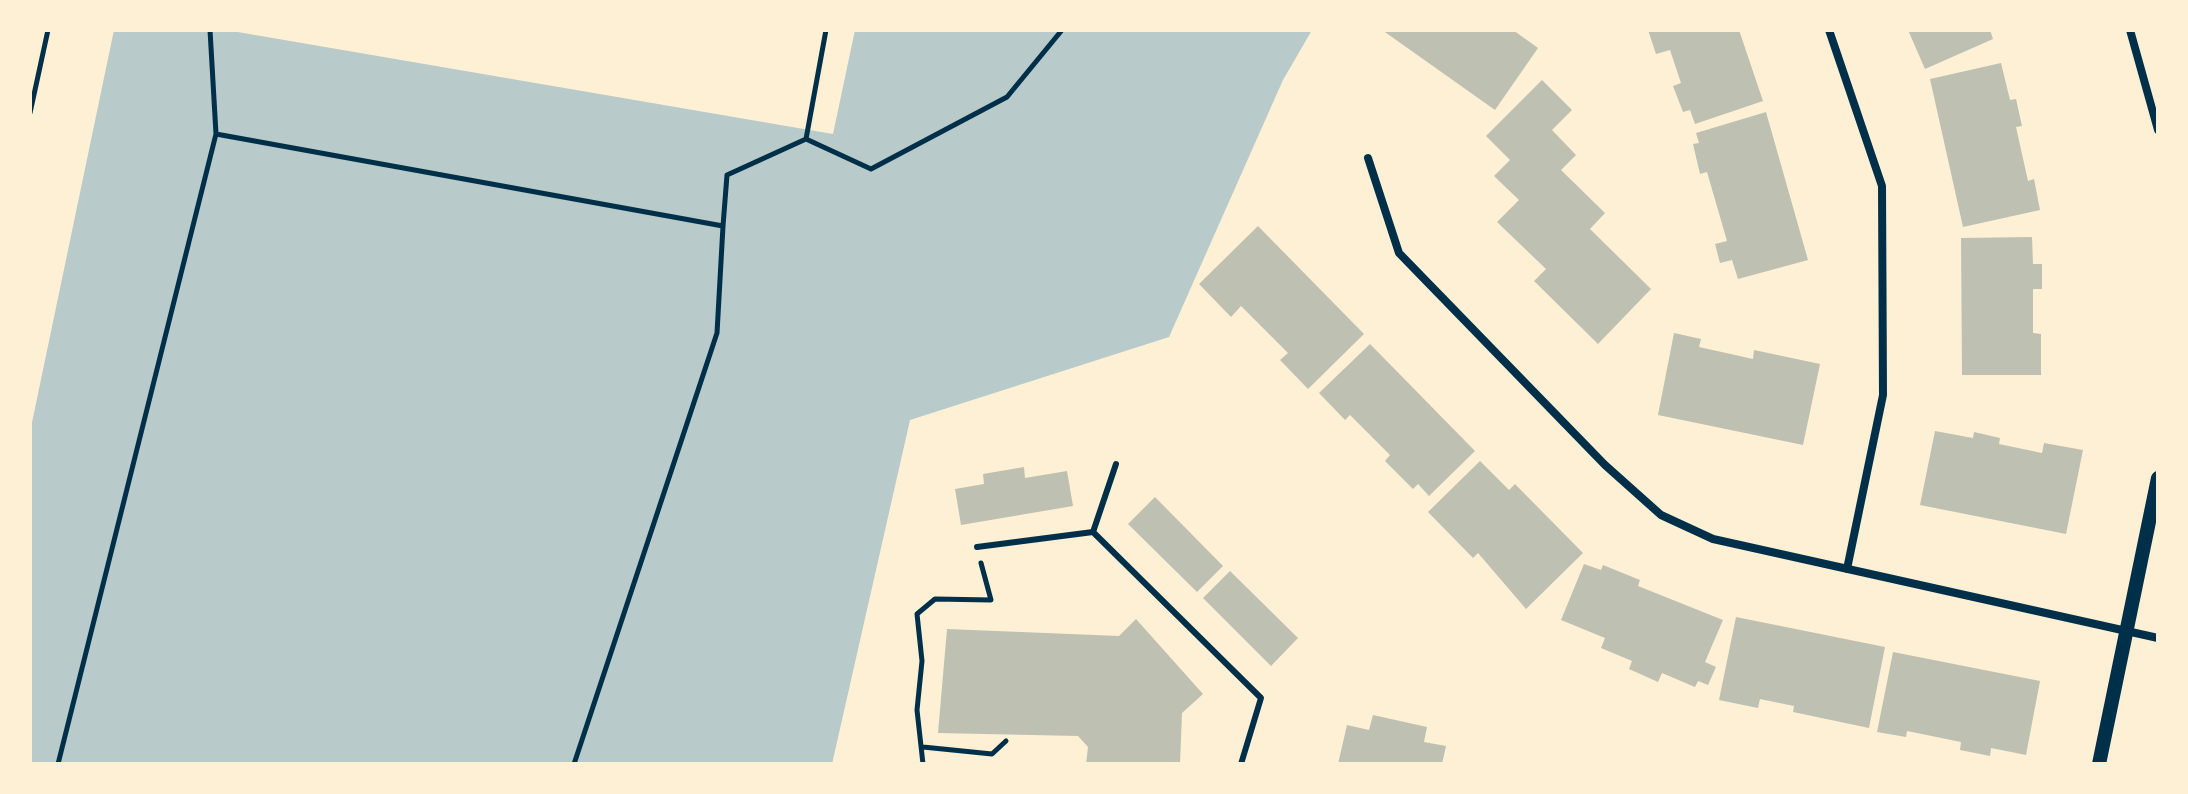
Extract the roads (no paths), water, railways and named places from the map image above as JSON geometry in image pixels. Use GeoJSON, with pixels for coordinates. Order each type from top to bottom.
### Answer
{"type":"FeatureCollection","features":[{"type":"Feature","properties":{"kind":"street"},"geometry":{"type":"LineString","coordinates":[[1829,30],[1882,186],[1883,395],[1847,569]]}},
{"type":"Feature","properties":{"kind":"street"},"geometry":{"type":"LineString","coordinates":[[2130,30],[2158,130]]}},
{"type":"Feature","properties":{"kind":"street"},"geometry":{"type":"LineString","coordinates":[[1368,158],[1399,253],[1605,465],[1661,515],[1713,539],[2128,634],[2158,638]]}},
{"type":"Feature","properties":{"kind":"street"},"geometry":{"type":"LineString","coordinates":[[2099,764],[2158,478]]}},
{"type":"Feature","properties":{"kind":"lane"},"geometry":{"type":"LineString","coordinates":[[1093,532],[1116,464]]}},
{"type":"Feature","properties":{"kind":"lane"},"geometry":{"type":"LineString","coordinates":[[977,547],[1093,532]]}},
{"type":"Feature","properties":{"kind":"lane"},"geometry":{"type":"LineString","coordinates":[[1093,532],[1261,698],[1241,764]]}}]}
